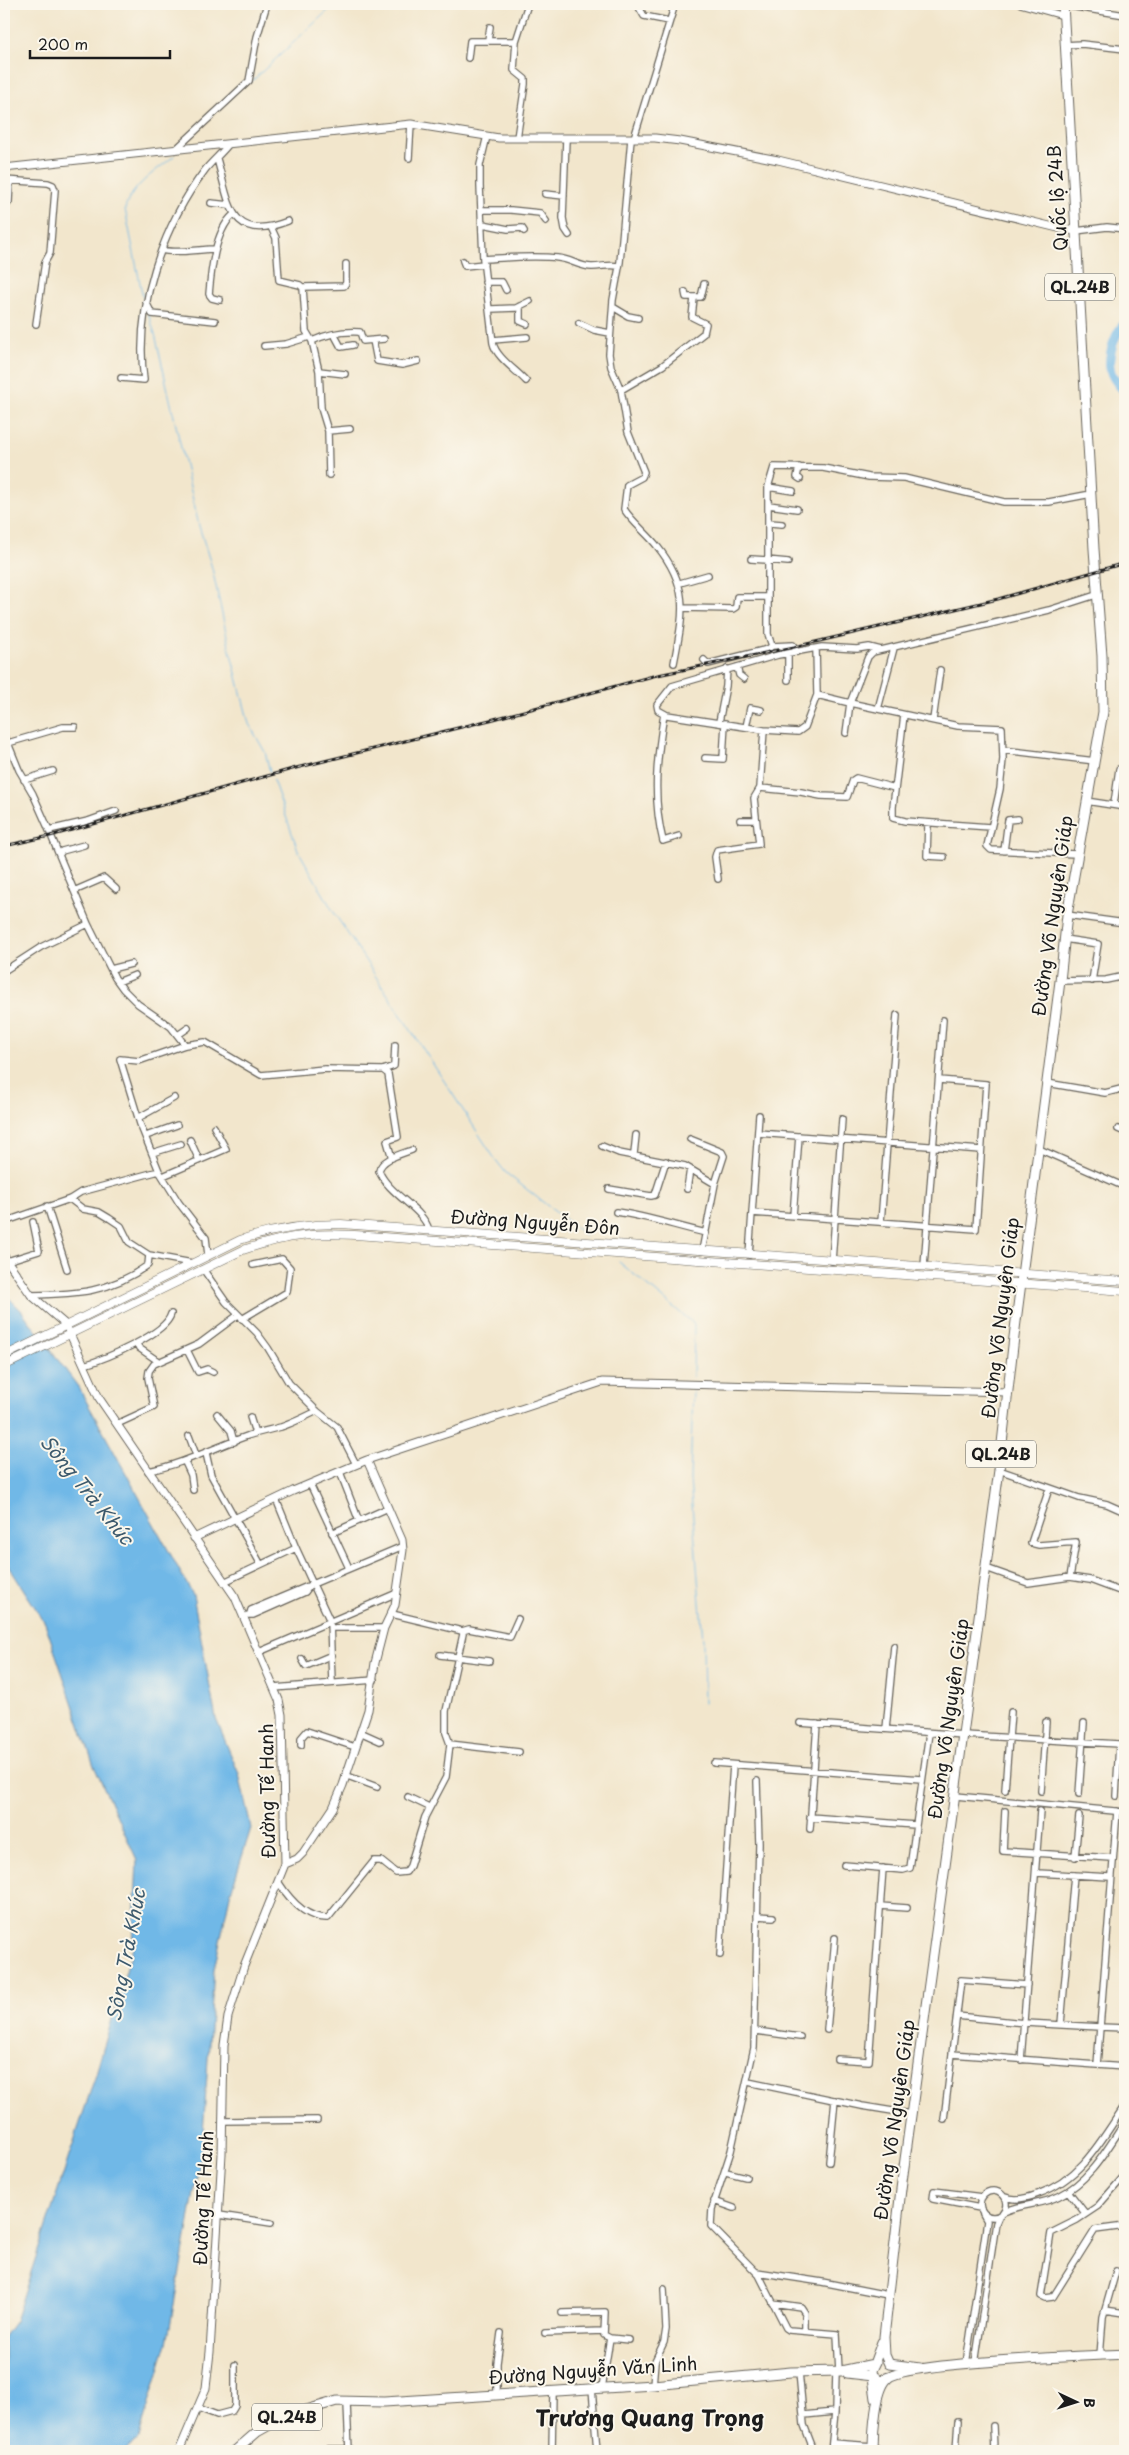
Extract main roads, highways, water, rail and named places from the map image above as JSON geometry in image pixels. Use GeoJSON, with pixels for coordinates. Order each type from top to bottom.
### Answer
{"type":"FeatureCollection","features":[{"type":"Feature","properties":{"kind":"main road","name":"Quốc lộ 24B"},"geometry":{"type":"LineString","coordinates":[[1063,4],[1095,570]]}},
{"type":"Feature","properties":{"kind":"main road","name":"Đường Võ Nguyên Giáp"},"geometry":{"type":"LineString","coordinates":[[889,2364],[885,2355],[884,2337],[888,2295],[999,1470],[1067,915],[1076,854],[1095,761],[1103,704],[1102,656],[1095,570]]}},
{"type":"Feature","properties":{"kind":"main road","name":"Đường Nguyễn Đôn"},"geometry":{"type":"LineString","coordinates":[[4,1356],[208,1255],[254,1236],[298,1225],[341,1224],[1125,1281]]}},
{"type":"Feature","properties":{"kind":"main road","name":"Đường Nguyễn Đôn"},"geometry":{"type":"LineString","coordinates":[[4,1366],[200,1270],[263,1243],[311,1233],[1125,1290]]}},
{"type":"Feature","properties":{"kind":"main road","name":"Đường Võ Nguyên Giáp"},"geometry":{"type":"LineString","coordinates":[[874,2364],[884,2337]]}},
{"type":"Feature","properties":{"kind":"main road"},"geometry":{"type":"LineString","coordinates":[[888,2377],[904,2371],[921,2368],[1125,2354]]}},
{"type":"Feature","properties":{"kind":"main road","name":"QL.24B"},"geometry":{"type":"LineString","coordinates":[[874,2364],[880,2361],[889,2364]]}},
{"type":"Feature","properties":{"kind":"main road","name":"Đường Nguyễn Văn Linh"},"geometry":{"type":"LineString","coordinates":[[838,2371],[874,2364]]}},
{"type":"Feature","properties":{"kind":"main road"},"geometry":{"type":"LineString","coordinates":[[874,2364],[872,2370],[877,2410]]}},
{"type":"Feature","properties":{"kind":"main road"},"geometry":{"type":"LineString","coordinates":[[873,2448],[877,2410],[882,2386],[891,2370],[889,2364],[921,2368]]}},
{"type":"Feature","properties":{"kind":"main road","name":"Đường Nguyễn Văn Linh"},"geometry":{"type":"LineString","coordinates":[[235,2451],[257,2432],[296,2413],[337,2401],[346,2403],[384,2402],[653,2385],[795,2372],[838,2371],[873,2376]]}},
{"type":"Feature","properties":{"kind":"main road","name":"QL.24B"},"geometry":{"type":"LineString","coordinates":[[873,2376],[881,2380],[888,2377]]}},
{"type":"Feature","properties":{"kind":"main road","name":"Đường Nguyễn Văn Linh"},"geometry":{"type":"LineString","coordinates":[[241,2451],[261,2434],[298,2417],[346,2403]]}},
{"type":"Feature","properties":{"kind":"water","name":"Sông Trà Khúc"},"geometry":{"type":"Polygon","coordinates":[[[4,1293],[21,1310],[79,1388],[193,1595],[216,1719],[239,1774],[251,1828],[230,1895],[214,1969],[202,2149],[167,2343],[139,2437],[126,2451],[4,2451],[4,2336],[15,2321],[95,2077],[133,1947],[137,1860],[94,1766],[45,1623],[4,1559],[4,1293]]]}},
{"type":"Feature","properties":{"kind":"waterway"},"geometry":{"type":"LineString","coordinates":[[251,82],[335,4]]}},
{"type":"Feature","properties":{"kind":"waterway"},"geometry":{"type":"LineString","coordinates":[[143,298],[125,209],[138,186],[174,156]]}},
{"type":"Feature","properties":{"kind":"waterway"},"geometry":{"type":"LineString","coordinates":[[148,313],[155,334],[199,526],[212,568],[249,724],[265,752],[270,772]]}},
{"type":"Feature","properties":{"kind":"waterway"},"geometry":{"type":"LineString","coordinates":[[1125,323],[1115,338],[1111,350],[1110,363],[1114,378],[1125,392]]}},
{"type":"Feature","properties":{"kind":"waterway"},"geometry":{"type":"LineString","coordinates":[[273,780],[298,850],[333,911],[495,1159],[506,1173],[586,1236]]}},
{"type":"Feature","properties":{"kind":"waterway"},"geometry":{"type":"LineString","coordinates":[[619,1262],[694,1324],[693,1377]]}},
{"type":"Feature","properties":{"kind":"waterway"},"geometry":{"type":"LineString","coordinates":[[693,1389],[690,1480],[703,1640],[704,1703]]}},
{"type":"Feature","properties":{"kind":"railway"},"geometry":{"type":"LineString","coordinates":[[4,846],[50,836],[296,768],[494,719],[653,676],[794,647],[998,599],[1125,563]]}},
{"type":"Feature","properties":{"kind":"district","name":"Trương Quang Trọng"},"geometry":{"type":"Point","coordinates":[650,2418]}}]}
